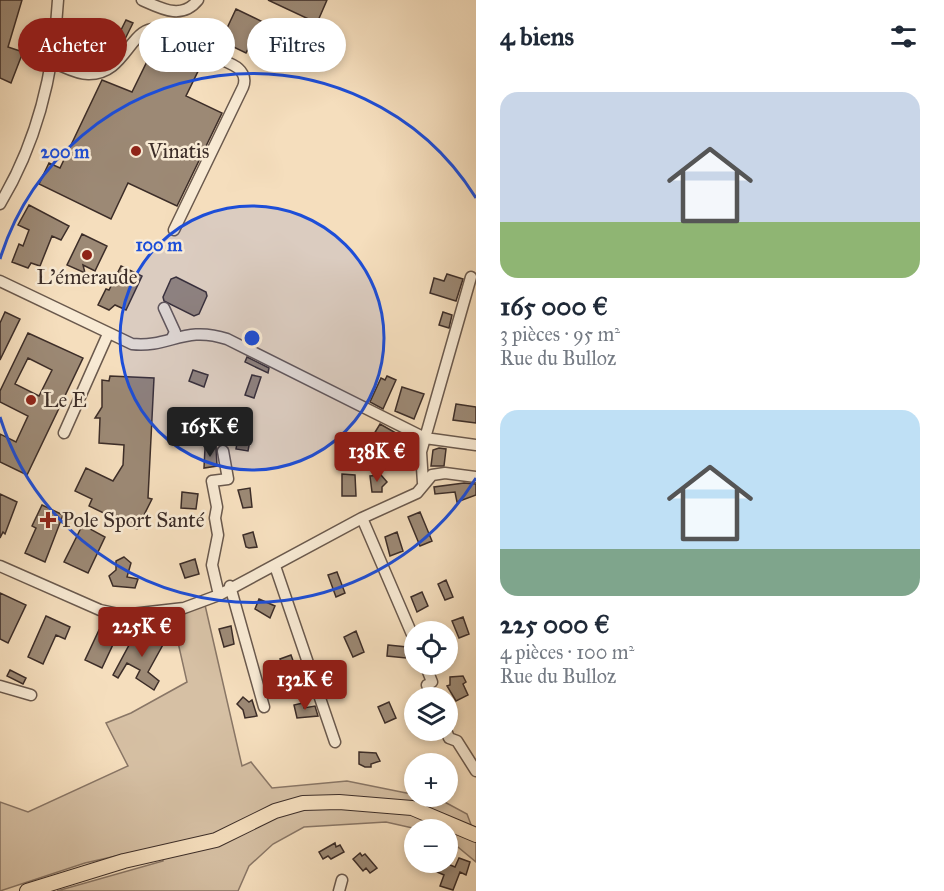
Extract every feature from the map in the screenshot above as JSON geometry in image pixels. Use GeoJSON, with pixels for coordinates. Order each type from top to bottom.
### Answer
{"type":"FeatureCollection","features":[{"type":"Feature","properties":{"kind":"main road"},"geometry":{"type":"LineString","coordinates":[[27,891],[124,861],[216,840],[275,811],[303,803],[339,802],[412,808],[476,834]]}},
{"type":"Feature","properties":{"kind":"street"},"geometry":{"type":"LineString","coordinates":[[56,18],[58,0]]}},
{"type":"Feature","properties":{"kind":"street"},"geometry":{"type":"LineString","coordinates":[[142,0],[166,11],[177,12],[189,9],[198,0]]}},
{"type":"Feature","properties":{"kind":"street"},"geometry":{"type":"LineString","coordinates":[[127,53],[139,34],[152,28],[161,30],[233,65],[243,73],[245,80],[174,230]]}},
{"type":"Feature","properties":{"kind":"street"},"geometry":{"type":"LineString","coordinates":[[0,204],[30,145],[46,95],[50,72]]}},
{"type":"Feature","properties":{"kind":"street"},"geometry":{"type":"LineString","coordinates":[[80,72],[100,72]]}},
{"type":"Feature","properties":{"kind":"street"},"geometry":{"type":"LineString","coordinates":[[423,483],[421,452],[471,277]]}},
{"type":"Feature","properties":{"kind":"street"},"geometry":{"type":"LineString","coordinates":[[0,281],[128,342],[144,345],[201,332],[227,339],[425,438],[476,445]]}},
{"type":"Feature","properties":{"kind":"street"},"geometry":{"type":"LineString","coordinates":[[164,308],[175,333],[172,338]]}},
{"type":"Feature","properties":{"kind":"street"},"geometry":{"type":"LineString","coordinates":[[64,433],[108,334]]}},
{"type":"Feature","properties":{"kind":"street"},"geometry":{"type":"LineString","coordinates":[[219,595],[212,565],[218,535],[215,518],[217,507],[212,481],[228,479],[223,451]]}},
{"type":"Feature","properties":{"kind":"street"},"geometry":{"type":"LineString","coordinates":[[0,566],[100,610],[123,615],[184,608],[219,595],[230,586],[275,566],[362,518],[417,493],[432,475],[446,473],[476,477]]}},
{"type":"Feature","properties":{"kind":"street"},"geometry":{"type":"LineString","coordinates":[[362,518],[406,621]]}},
{"type":"Feature","properties":{"kind":"street"},"geometry":{"type":"LineString","coordinates":[[275,566],[334,742]]}},
{"type":"Feature","properties":{"kind":"street"},"geometry":{"type":"LineString","coordinates":[[230,586],[264,707]]}},
{"type":"Feature","properties":{"kind":"street"},"geometry":{"type":"LineString","coordinates":[[0,686],[31,695]]}},
{"type":"Feature","properties":{"kind":"street"},"geometry":{"type":"LineString","coordinates":[[457,741],[476,771]]}},
{"type":"Feature","properties":{"kind":"shaded area"},"geometry":{"type":"Polygon","coordinates":[[[205,605],[242,766],[251,762],[272,788],[347,781],[404,793],[404,807],[454,807],[467,814],[476,838],[476,862],[458,847],[458,819],[404,819],[404,826],[386,822],[304,827],[273,844],[249,866],[238,891],[57,891],[163,861],[161,846],[85,863],[0,891],[0,802],[28,812],[128,766],[106,723],[131,713],[187,682],[172,616],[205,605]]]}},
{"type":"Feature","properties":{"kind":"building"},"geometry":{"type":"Polygon","coordinates":[[[0,0],[22,0],[8,47],[18,50],[18,65],[11,83],[0,78],[0,0]]]}},
{"type":"Feature","properties":{"kind":"building"},"geometry":{"type":"Polygon","coordinates":[[[268,0],[327,0],[319,18],[306,18],[268,0]]]}},
{"type":"Feature","properties":{"kind":"building"},"geometry":{"type":"Polygon","coordinates":[[[236,9],[255,18],[247,18],[246,53],[235,48],[235,18],[232,18],[236,9]]]}},
{"type":"Feature","properties":{"kind":"building"},"geometry":{"type":"Polygon","coordinates":[[[127,20],[133,23],[127,35],[127,20]]]}},
{"type":"Feature","properties":{"kind":"building","name":"Vinatis"},"geometry":{"type":"Polygon","coordinates":[[[142,72],[198,72],[186,96],[222,113],[177,206],[128,183],[111,219],[39,184],[49,163],[60,168],[102,80],[132,92],[142,72]]]}},
{"type":"Feature","properties":{"kind":"building"},"geometry":{"type":"Polygon","coordinates":[[[29,205],[69,226],[61,240],[52,236],[40,266],[31,263],[28,268],[12,262],[19,244],[23,246],[29,230],[18,225],[29,205]]]}},
{"type":"Feature","properties":{"kind":"building","name":"L'émeraude"},"geometry":{"type":"Polygon","coordinates":[[[82,234],[107,246],[95,271],[83,265],[85,273],[67,265],[82,234]]]}},
{"type":"Feature","properties":{"kind":"building"},"geometry":{"type":"Polygon","coordinates":[[[121,266],[142,276],[126,310],[115,305],[109,310],[98,305],[106,289],[109,290],[121,266]]]}},
{"type":"Feature","properties":{"kind":"building"},"geometry":{"type":"Polygon","coordinates":[[[447,274],[463,279],[456,301],[430,293],[434,278],[444,281],[447,274]]]}},
{"type":"Feature","properties":{"kind":"building"},"geometry":{"type":"Polygon","coordinates":[[[176,277],[206,292],[207,296],[199,314],[194,316],[164,301],[163,297],[171,279],[176,277]]]}},
{"type":"Feature","properties":{"kind":"building"},"geometry":{"type":"Polygon","coordinates":[[[5,312],[20,319],[0,360],[0,323],[5,312]]]}},
{"type":"Feature","properties":{"kind":"building"},"geometry":{"type":"Polygon","coordinates":[[[443,312],[452,315],[449,328],[439,325],[443,312]]]}},
{"type":"Feature","properties":{"kind":"building","name":"Le E"},"geometry":{"type":"Polygon","coordinates":[[[28,333],[83,358],[27,475],[0,462],[0,434],[16,442],[28,416],[0,402],[0,391],[28,333]],[[28,358],[15,384],[39,396],[52,370],[28,358]]]}},
{"type":"Feature","properties":{"kind":"building"},"geometry":{"type":"Polygon","coordinates":[[[247,357],[269,368],[268,373],[245,362],[247,357]]]}},
{"type":"Feature","properties":{"kind":"building"},"geometry":{"type":"Polygon","coordinates":[[[193,370],[208,375],[204,387],[189,381],[193,370]]]}},
{"type":"Feature","properties":{"kind":"building"},"geometry":{"type":"Polygon","coordinates":[[[252,375],[261,377],[254,398],[245,395],[252,375]]]}},
{"type":"Feature","properties":{"kind":"building"},"geometry":{"type":"Polygon","coordinates":[[[110,376],[154,378],[148,498],[152,499],[137,529],[89,506],[92,499],[75,491],[86,468],[113,481],[123,465],[124,445],[99,443],[100,418],[95,418],[102,407],[102,380],[109,381],[110,376]]]}},
{"type":"Feature","properties":{"kind":"building"},"geometry":{"type":"Polygon","coordinates":[[[387,376],[396,380],[383,409],[370,402],[381,378],[385,380],[387,376]]]}},
{"type":"Feature","properties":{"kind":"building"},"geometry":{"type":"Polygon","coordinates":[[[402,387],[424,394],[414,419],[395,411],[402,387]]]}},
{"type":"Feature","properties":{"kind":"building"},"geometry":{"type":"Polygon","coordinates":[[[456,404],[476,407],[476,423],[453,420],[456,404]]]}},
{"type":"Feature","properties":{"kind":"building"},"geometry":{"type":"Polygon","coordinates":[[[380,424],[396,433],[384,460],[372,454],[381,437],[374,434],[380,424]]]}},
{"type":"Feature","properties":{"kind":"building"},"geometry":{"type":"Polygon","coordinates":[[[245,429],[250,440],[248,451],[236,449],[238,438],[236,435],[245,429]]]}},
{"type":"Feature","properties":{"kind":"building"},"geometry":{"type":"Polygon","coordinates":[[[216,447],[217,466],[204,468],[205,448],[216,447]]]}},
{"type":"Feature","properties":{"kind":"building"},"geometry":{"type":"Polygon","coordinates":[[[446,449],[444,466],[431,466],[433,450],[446,449]]]}},
{"type":"Feature","properties":{"kind":"building"},"geometry":{"type":"Polygon","coordinates":[[[342,474],[355,475],[356,496],[342,496],[342,474]]]}},
{"type":"Feature","properties":{"kind":"building"},"geometry":{"type":"Polygon","coordinates":[[[381,475],[387,482],[382,487],[382,492],[372,492],[370,476],[381,475]]]}},
{"type":"Feature","properties":{"kind":"building"},"geometry":{"type":"Polygon","coordinates":[[[464,483],[476,484],[476,495],[457,502],[455,492],[435,494],[434,487],[464,483]]]}},
{"type":"Feature","properties":{"kind":"building"},"geometry":{"type":"Polygon","coordinates":[[[250,488],[252,507],[243,508],[238,490],[250,488]]]}},
{"type":"Feature","properties":{"kind":"building"},"geometry":{"type":"Polygon","coordinates":[[[182,492],[198,494],[196,509],[181,508],[182,492]]]}},
{"type":"Feature","properties":{"kind":"building"},"geometry":{"type":"Polygon","coordinates":[[[0,494],[17,502],[5,534],[3,532],[0,538],[0,494]]]}},
{"type":"Feature","properties":{"kind":"building"},"geometry":{"type":"Polygon","coordinates":[[[42,505],[63,515],[45,562],[25,553],[36,528],[32,526],[42,505]]]}},
{"type":"Feature","properties":{"kind":"building"},"geometry":{"type":"Polygon","coordinates":[[[420,512],[432,541],[420,546],[408,517],[420,512]]]}},
{"type":"Feature","properties":{"kind":"building"},"geometry":{"type":"Polygon","coordinates":[[[84,522],[91,526],[90,529],[105,537],[88,573],[64,562],[84,522]]]}},
{"type":"Feature","properties":{"kind":"building"},"geometry":{"type":"Polygon","coordinates":[[[253,532],[257,547],[246,547],[243,535],[253,532]]]}},
{"type":"Feature","properties":{"kind":"building"},"geometry":{"type":"Polygon","coordinates":[[[397,532],[403,551],[390,556],[385,537],[397,532]]]}},
{"type":"Feature","properties":{"kind":"building"},"geometry":{"type":"Polygon","coordinates":[[[124,557],[131,563],[127,577],[138,579],[135,588],[113,586],[109,576],[116,570],[116,561],[124,557]]]}},
{"type":"Feature","properties":{"kind":"building"},"geometry":{"type":"Polygon","coordinates":[[[195,559],[199,574],[185,578],[180,564],[195,559]]]}},
{"type":"Feature","properties":{"kind":"building"},"geometry":{"type":"Polygon","coordinates":[[[337,572],[345,593],[336,597],[328,575],[337,572]]]}},
{"type":"Feature","properties":{"kind":"building"},"geometry":{"type":"Polygon","coordinates":[[[446,580],[453,597],[445,600],[438,584],[446,580]]]}},
{"type":"Feature","properties":{"kind":"building"},"geometry":{"type":"Polygon","coordinates":[[[422,592],[428,606],[417,612],[411,597],[422,592]]]}},
{"type":"Feature","properties":{"kind":"building"},"geometry":{"type":"Polygon","coordinates":[[[0,593],[26,605],[8,643],[0,639],[0,593]]]}},
{"type":"Feature","properties":{"kind":"building"},"geometry":{"type":"Polygon","coordinates":[[[259,599],[275,606],[270,618],[255,609],[259,599]]]}},
{"type":"Feature","properties":{"kind":"building"},"geometry":{"type":"Polygon","coordinates":[[[46,616],[70,627],[65,639],[56,635],[43,664],[28,657],[46,616]]]}},
{"type":"Feature","properties":{"kind":"building"},"geometry":{"type":"Polygon","coordinates":[[[463,617],[469,634],[459,638],[458,621],[452,621],[463,617]]]}},
{"type":"Feature","properties":{"kind":"building"},"geometry":{"type":"Polygon","coordinates":[[[231,626],[234,644],[224,647],[219,629],[231,626]]]}},
{"type":"Feature","properties":{"kind":"building"},"geometry":{"type":"Polygon","coordinates":[[[99,630],[116,638],[102,668],[85,660],[99,630]]]}},
{"type":"Feature","properties":{"kind":"building"},"geometry":{"type":"Polygon","coordinates":[[[356,631],[364,652],[353,657],[344,637],[356,631]]]}},
{"type":"Feature","properties":{"kind":"building"},"geometry":{"type":"Polygon","coordinates":[[[153,633],[165,641],[148,672],[159,681],[154,690],[136,678],[140,670],[127,663],[118,678],[113,675],[135,634],[150,639],[153,633]]]}},
{"type":"Feature","properties":{"kind":"building"},"geometry":{"type":"Polygon","coordinates":[[[388,645],[404,647],[404,658],[387,656],[388,645]]]}},
{"type":"Feature","properties":{"kind":"building"},"geometry":{"type":"Polygon","coordinates":[[[291,655],[296,669],[286,673],[280,659],[291,655]]]}},
{"type":"Feature","properties":{"kind":"building"},"geometry":{"type":"Polygon","coordinates":[[[10,670],[26,678],[23,684],[7,676],[10,670]]]}},
{"type":"Feature","properties":{"kind":"building"},"geometry":{"type":"Polygon","coordinates":[[[463,676],[466,682],[463,684],[468,695],[458,700],[458,687],[447,686],[450,685],[450,677],[463,676]]]}},
{"type":"Feature","properties":{"kind":"building"},"geometry":{"type":"Polygon","coordinates":[[[243,697],[249,702],[252,700],[257,716],[245,718],[243,710],[237,704],[243,697]]]}},
{"type":"Feature","properties":{"kind":"building"},"geometry":{"type":"Polygon","coordinates":[[[389,702],[396,718],[385,723],[378,707],[389,702]]]}},
{"type":"Feature","properties":{"kind":"building"},"geometry":{"type":"Polygon","coordinates":[[[303,703],[304,708],[315,706],[318,716],[297,718],[294,705],[303,703]]]}},
{"type":"Feature","properties":{"kind":"building"},"geometry":{"type":"Polygon","coordinates":[[[359,752],[376,753],[380,761],[371,764],[371,767],[365,767],[359,764],[359,752]]]}},
{"type":"Feature","properties":{"kind":"building"},"geometry":{"type":"Polygon","coordinates":[[[335,843],[336,847],[340,845],[344,852],[331,859],[328,856],[323,859],[319,852],[335,843]]]}},
{"type":"Feature","properties":{"kind":"building"},"geometry":{"type":"Polygon","coordinates":[[[360,853],[362,856],[365,854],[377,868],[370,873],[366,868],[363,871],[353,859],[360,853]]]}},
{"type":"Feature","properties":{"kind":"building"},"geometry":{"type":"Polygon","coordinates":[[[459,858],[470,862],[466,875],[460,872],[453,890],[440,886],[444,875],[440,873],[458,873],[459,858]]]}},
{"type":"Feature","properties":{"kind":"place","name":"Vinatis"},"geometry":{"type":"Point","coordinates":[136,151]}},
{"type":"Feature","properties":{"kind":"place","name":"L'émeraude"},"geometry":{"type":"Point","coordinates":[87,255]}},
{"type":"Feature","properties":{"kind":"place","name":"Le E"},"geometry":{"type":"Point","coordinates":[31,400]}},
{"type":"Feature","properties":{"kind":"place","name":"Pole Sport Santé"},"geometry":{"type":"Point","coordinates":[48,520]}}]}
